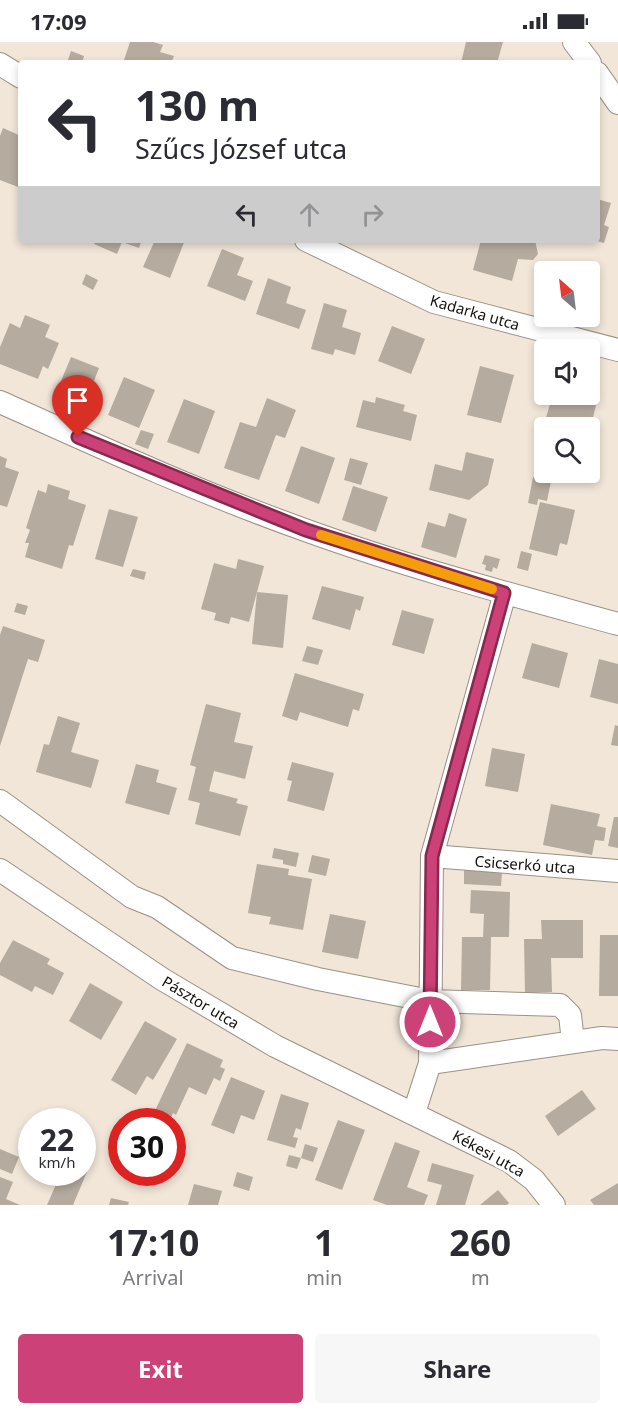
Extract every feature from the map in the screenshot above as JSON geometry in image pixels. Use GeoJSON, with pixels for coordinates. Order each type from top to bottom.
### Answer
{"type":"FeatureCollection","features":[{"type":"Feature","properties":{"kind":"street"},"geometry":{"type":"LineString","coordinates":[[0,64],[18,75]]}},
{"type":"Feature","properties":{"kind":"street"},"geometry":{"type":"LineString","coordinates":[[600,78],[618,103]]}},
{"type":"Feature","properties":{"kind":"street","name":"Kadarka utca"},"geometry":{"type":"LineString","coordinates":[[312,243],[434,302],[618,350]]}},
{"type":"Feature","properties":{"kind":"street"},"geometry":{"type":"LineString","coordinates":[[0,402],[117,455],[306,530],[504,593],[618,624]]}},
{"type":"Feature","properties":{"kind":"street"},"geometry":{"type":"LineString","coordinates":[[414,1113],[430,1064],[432,856],[504,593]]}},
{"type":"Feature","properties":{"kind":"street"},"geometry":{"type":"LineString","coordinates":[[0,801],[132,897],[157,907],[232,958],[318,979],[430,1001],[560,1005],[570,1015],[573,1042]]}},
{"type":"Feature","properties":{"kind":"street","name":"Csicserkó utca"},"geometry":{"type":"LineString","coordinates":[[432,856],[618,871]]}},
{"type":"Feature","properties":{"kind":"street","name":"Pásztor utca"},"geometry":{"type":"LineString","coordinates":[[0,870],[162,979],[244,1028],[275,1046],[414,1113]]}},
{"type":"Feature","properties":{"kind":"street"},"geometry":{"type":"LineString","coordinates":[[430,1064],[573,1042],[618,1039]]}},
{"type":"Feature","properties":{"kind":"street","name":"Kékesi utca"},"geometry":{"type":"LineString","coordinates":[[414,1113],[509,1161],[534,1179],[554,1205]]}},
{"type":"Feature","properties":{"kind":"building"},"geometry":{"type":"Polygon","coordinates":[[[130,42],[153,42],[163,45],[160,52],[174,56],[172,60],[124,60],[130,42]]]}},
{"type":"Feature","properties":{"kind":"building"},"geometry":{"type":"Polygon","coordinates":[[[466,42],[503,42],[498,60],[462,60],[466,42]]]}},
{"type":"Feature","properties":{"kind":"building"},"geometry":{"type":"Polygon","coordinates":[[[71,51],[84,56],[83,60],[68,60],[71,51]]]}},
{"type":"Feature","properties":{"kind":"building"},"geometry":{"type":"Polygon","coordinates":[[[3,128],[18,135],[18,187],[0,180],[0,136],[3,128]]]}},
{"type":"Feature","properties":{"kind":"building"},"geometry":{"type":"Polygon","coordinates":[[[600,200],[611,203],[604,225],[609,227],[604,243],[600,242],[600,200]]]}},
{"type":"Feature","properties":{"kind":"building"},"geometry":{"type":"Polygon","coordinates":[[[94,243],[122,243],[117,254],[94,243]]]}},
{"type":"Feature","properties":{"kind":"building"},"geometry":{"type":"Polygon","coordinates":[[[125,243],[141,243],[139,248],[125,243]]]}},
{"type":"Feature","properties":{"kind":"building"},"geometry":{"type":"Polygon","coordinates":[[[154,243],[184,243],[170,278],[143,267],[154,243]]]}},
{"type":"Feature","properties":{"kind":"building"},"geometry":{"type":"Polygon","coordinates":[[[480,243],[536,243],[538,254],[533,260],[518,259],[512,281],[473,270],[480,243]]]}},
{"type":"Feature","properties":{"kind":"building"},"geometry":{"type":"Polygon","coordinates":[[[222,249],[244,258],[237,275],[253,281],[245,301],[207,286],[222,249]]]}},
{"type":"Feature","properties":{"kind":"building"},"geometry":{"type":"Polygon","coordinates":[[[86,274],[98,280],[93,290],[82,284],[86,274]]]}},
{"type":"Feature","properties":{"kind":"building"},"geometry":{"type":"Polygon","coordinates":[[[268,278],[291,287],[286,303],[306,310],[299,329],[256,314],[268,278]]]}},
{"type":"Feature","properties":{"kind":"building"},"geometry":{"type":"Polygon","coordinates":[[[324,303],[347,310],[342,327],[361,333],[355,355],[335,349],[333,355],[311,349],[324,303]]]}},
{"type":"Feature","properties":{"kind":"building"},"geometry":{"type":"Polygon","coordinates":[[[25,315],[50,325],[45,337],[59,343],[48,369],[43,366],[38,379],[0,364],[0,347],[10,323],[20,328],[25,315]]]}},
{"type":"Feature","properties":{"kind":"building"},"geometry":{"type":"Polygon","coordinates":[[[392,326],[425,339],[411,374],[378,361],[392,326]]]}},
{"type":"Feature","properties":{"kind":"building"},"geometry":{"type":"Polygon","coordinates":[[[71,357],[99,368],[85,404],[56,393],[71,357]]]}},
{"type":"Feature","properties":{"kind":"building"},"geometry":{"type":"Polygon","coordinates":[[[480,366],[514,375],[501,423],[467,415],[480,366]]]}},
{"type":"Feature","properties":{"kind":"building"},"geometry":{"type":"Polygon","coordinates":[[[124,377],[155,390],[139,428],[108,415],[124,377]]]}},
{"type":"Feature","properties":{"kind":"building"},"geometry":{"type":"Polygon","coordinates":[[[376,397],[405,405],[403,411],[417,415],[411,441],[356,427],[363,400],[375,403],[376,397]]]}},
{"type":"Feature","properties":{"kind":"building"},"geometry":{"type":"Polygon","coordinates":[[[267,398],[296,410],[285,438],[276,435],[259,480],[224,468],[240,422],[256,427],[267,398]]]}},
{"type":"Feature","properties":{"kind":"building"},"geometry":{"type":"Polygon","coordinates":[[[184,399],[215,411],[199,454],[167,442],[184,399]]]}},
{"type":"Feature","properties":{"kind":"building"},"geometry":{"type":"Polygon","coordinates":[[[550,405],[596,405],[593,417],[546,417],[550,405]]]}},
{"type":"Feature","properties":{"kind":"building"},"geometry":{"type":"Polygon","coordinates":[[[141,430],[154,434],[148,449],[135,444],[141,430]]]}},
{"type":"Feature","properties":{"kind":"building"},"geometry":{"type":"Polygon","coordinates":[[[301,446],[335,458],[319,504],[285,491],[301,446]]]}},
{"type":"Feature","properties":{"kind":"building"},"geometry":{"type":"Polygon","coordinates":[[[466,452],[494,459],[488,485],[469,500],[429,490],[435,464],[462,471],[466,452]]]}},
{"type":"Feature","properties":{"kind":"building"},"geometry":{"type":"Polygon","coordinates":[[[0,456],[7,459],[5,467],[19,472],[7,507],[0,505],[0,456]]]}},
{"type":"Feature","properties":{"kind":"building"},"geometry":{"type":"Polygon","coordinates":[[[350,458],[368,463],[361,485],[344,480],[350,458]]]}},
{"type":"Feature","properties":{"kind":"building"},"geometry":{"type":"Polygon","coordinates":[[[533,477],[534,483],[551,483],[547,501],[538,499],[537,505],[528,503],[533,477]]]}},
{"type":"Feature","properties":{"kind":"building"},"geometry":{"type":"Polygon","coordinates":[[[48,484],[70,491],[68,499],[86,505],[73,546],[69,545],[62,569],[25,557],[29,543],[25,543],[30,530],[26,528],[38,490],[46,493],[48,484]]]}},
{"type":"Feature","properties":{"kind":"building"},"geometry":{"type":"Polygon","coordinates":[[[353,486],[388,497],[376,532],[342,520],[353,486]]]}},
{"type":"Feature","properties":{"kind":"building"},"geometry":{"type":"Polygon","coordinates":[[[540,502],[575,510],[567,545],[560,543],[557,556],[529,549],[540,502]]]}},
{"type":"Feature","properties":{"kind":"building"},"geometry":{"type":"Polygon","coordinates":[[[109,509],[138,517],[123,567],[95,559],[109,509]]]}},
{"type":"Feature","properties":{"kind":"building"},"geometry":{"type":"Polygon","coordinates":[[[449,513],[467,519],[456,558],[421,547],[428,522],[445,527],[449,513]]]}},
{"type":"Feature","properties":{"kind":"building"},"geometry":{"type":"Polygon","coordinates":[[[521,551],[532,554],[528,571],[517,568],[521,551]]]}},
{"type":"Feature","properties":{"kind":"building"},"geometry":{"type":"Polygon","coordinates":[[[485,555],[500,559],[497,569],[493,567],[492,572],[485,570],[486,565],[482,564],[485,555]]]}},
{"type":"Feature","properties":{"kind":"building"},"geometry":{"type":"Polygon","coordinates":[[[238,559],[264,566],[249,622],[231,617],[229,624],[214,620],[216,613],[201,609],[214,563],[236,569],[238,559]]]}},
{"type":"Feature","properties":{"kind":"building"},"geometry":{"type":"Polygon","coordinates":[[[133,569],[146,572],[144,580],[130,576],[133,569]]]}},
{"type":"Feature","properties":{"kind":"building"},"geometry":{"type":"Polygon","coordinates":[[[322,586],[364,597],[360,611],[356,609],[350,630],[312,619],[322,586]]]}},
{"type":"Feature","properties":{"kind":"building"},"geometry":{"type":"Polygon","coordinates":[[[257,592],[288,595],[283,648],[252,644],[257,592]]]}},
{"type":"Feature","properties":{"kind":"building"},"geometry":{"type":"Polygon","coordinates":[[[17,603],[28,606],[25,615],[14,612],[17,603]]]}},
{"type":"Feature","properties":{"kind":"building"},"geometry":{"type":"Polygon","coordinates":[[[402,610],[434,619],[424,654],[392,645],[402,610]]]}},
{"type":"Feature","properties":{"kind":"building"},"geometry":{"type":"Polygon","coordinates":[[[3,626],[45,640],[38,662],[28,659],[0,746],[0,635],[3,626]]]}},
{"type":"Feature","properties":{"kind":"building"},"geometry":{"type":"Polygon","coordinates":[[[532,643],[568,653],[559,688],[522,678],[532,643]]]}},
{"type":"Feature","properties":{"kind":"building"},"geometry":{"type":"Polygon","coordinates":[[[307,646],[323,650],[318,665],[302,661],[307,646]]]}},
{"type":"Feature","properties":{"kind":"building"},"geometry":{"type":"Polygon","coordinates":[[[599,659],[618,664],[618,704],[590,697],[599,659]]]}},
{"type":"Feature","properties":{"kind":"building"},"geometry":{"type":"Polygon","coordinates":[[[295,673],[364,694],[359,711],[353,709],[348,727],[300,712],[297,721],[282,716],[295,673]]]}},
{"type":"Feature","properties":{"kind":"building"},"geometry":{"type":"Polygon","coordinates":[[[206,704],[241,713],[234,742],[253,746],[245,779],[214,771],[209,791],[238,799],[236,803],[248,806],[240,836],[195,824],[200,803],[188,800],[196,767],[190,765],[206,704]]]}},
{"type":"Feature","properties":{"kind":"building"},"geometry":{"type":"Polygon","coordinates":[[[58,716],[80,723],[71,752],[99,760],[91,788],[36,772],[44,744],[49,745],[58,716]]]}},
{"type":"Feature","properties":{"kind":"building"},"geometry":{"type":"Polygon","coordinates":[[[615,725],[618,726],[618,746],[611,745],[615,725]]]}},
{"type":"Feature","properties":{"kind":"building"},"geometry":{"type":"Polygon","coordinates":[[[492,748],[525,754],[518,792],[485,786],[492,748]]]}},
{"type":"Feature","properties":{"kind":"building"},"geometry":{"type":"Polygon","coordinates":[[[292,762],[334,773],[324,811],[287,801],[292,781],[287,780],[292,762]]]}},
{"type":"Feature","properties":{"kind":"building"},"geometry":{"type":"Polygon","coordinates":[[[136,764],[159,770],[156,782],[177,788],[169,815],[125,803],[136,764]]]}},
{"type":"Feature","properties":{"kind":"building"},"geometry":{"type":"Polygon","coordinates":[[[551,804],[600,814],[597,826],[606,828],[604,841],[595,840],[592,855],[543,845],[551,804]]]}},
{"type":"Feature","properties":{"kind":"building"},"geometry":{"type":"Polygon","coordinates":[[[614,817],[618,817],[618,848],[608,846],[614,817]]]}},
{"type":"Feature","properties":{"kind":"building"},"geometry":{"type":"Polygon","coordinates":[[[274,848],[299,853],[296,867],[283,864],[283,860],[272,858],[274,848]]]}},
{"type":"Feature","properties":{"kind":"building"},"geometry":{"type":"Polygon","coordinates":[[[312,855],[330,859],[326,876],[308,872],[312,855]]]}},
{"type":"Feature","properties":{"kind":"building"},"geometry":{"type":"Polygon","coordinates":[[[257,864],[289,869],[288,875],[312,879],[303,930],[269,924],[271,917],[248,913],[257,864]]]}},
{"type":"Feature","properties":{"kind":"building"},"geometry":{"type":"Polygon","coordinates":[[[464,870],[502,872],[501,886],[464,884],[464,870]]]}},
{"type":"Feature","properties":{"kind":"building"},"geometry":{"type":"Polygon","coordinates":[[[471,890],[510,892],[509,937],[491,937],[490,990],[461,990],[462,937],[483,937],[484,914],[470,913],[471,890]]]}},
{"type":"Feature","properties":{"kind":"building"},"geometry":{"type":"Polygon","coordinates":[[[330,914],[366,921],[358,959],[322,952],[330,914]]]}},
{"type":"Feature","properties":{"kind":"building"},"geometry":{"type":"Polygon","coordinates":[[[541,920],[583,920],[583,958],[551,958],[552,992],[525,993],[524,939],[542,939],[541,920]]]}},
{"type":"Feature","properties":{"kind":"building"},"geometry":{"type":"Polygon","coordinates":[[[600,935],[618,935],[618,996],[599,996],[600,935]]]}},
{"type":"Feature","properties":{"kind":"building"},"geometry":{"type":"Polygon","coordinates":[[[13,940],[50,959],[47,964],[64,973],[53,995],[35,986],[32,992],[0,975],[0,963],[13,940]]]}},
{"type":"Feature","properties":{"kind":"building"},"geometry":{"type":"Polygon","coordinates":[[[90,983],[123,1002],[101,1040],[69,1021],[90,983]]]}},
{"type":"Feature","properties":{"kind":"building"},"geometry":{"type":"Polygon","coordinates":[[[145,1021],[177,1039],[153,1080],[147,1076],[136,1095],[111,1080],[145,1021]]]}},
{"type":"Feature","properties":{"kind":"building"},"geometry":{"type":"Polygon","coordinates":[[[187,1043],[223,1060],[220,1067],[225,1069],[220,1081],[214,1078],[206,1095],[189,1087],[179,1108],[156,1108],[187,1043]]]}},
{"type":"Feature","properties":{"kind":"building"},"geometry":{"type":"Polygon","coordinates":[[[231,1077],[265,1091],[254,1120],[241,1115],[234,1134],[211,1125],[231,1077]]]}},
{"type":"Feature","properties":{"kind":"building"},"geometry":{"type":"Polygon","coordinates":[[[582,1090],[596,1109],[558,1136],[545,1116],[582,1090]]]}},
{"type":"Feature","properties":{"kind":"building"},"geometry":{"type":"Polygon","coordinates":[[[281,1094],[309,1103],[301,1130],[296,1128],[293,1137],[298,1138],[295,1148],[267,1140],[281,1094]]]}},
{"type":"Feature","properties":{"kind":"building"},"geometry":{"type":"Polygon","coordinates":[[[338,1120],[365,1130],[342,1190],[315,1180],[338,1120]]]}},
{"type":"Feature","properties":{"kind":"building"},"geometry":{"type":"Polygon","coordinates":[[[395,1142],[420,1151],[407,1187],[428,1195],[424,1205],[387,1205],[373,1200],[395,1142]]]}},
{"type":"Feature","properties":{"kind":"building"},"geometry":{"type":"Polygon","coordinates":[[[305,1144],[318,1148],[313,1162],[301,1158],[305,1144]]]}},
{"type":"Feature","properties":{"kind":"building"},"geometry":{"type":"Polygon","coordinates":[[[0,1149],[18,1157],[12,1174],[0,1169],[0,1149]]]}},
{"type":"Feature","properties":{"kind":"building"},"geometry":{"type":"Polygon","coordinates":[[[289,1155],[301,1158],[297,1169],[286,1166],[289,1155]]]}},
{"type":"Feature","properties":{"kind":"building"},"geometry":{"type":"Polygon","coordinates":[[[432,1163],[474,1175],[465,1205],[436,1205],[442,1185],[427,1181],[432,1163]]]}},
{"type":"Feature","properties":{"kind":"building"},"geometry":{"type":"Polygon","coordinates":[[[237,1172],[253,1177],[249,1191],[233,1186],[237,1172]]]}},
{"type":"Feature","properties":{"kind":"building"},"geometry":{"type":"Polygon","coordinates":[[[0,1177],[13,1182],[6,1199],[20,1205],[0,1205],[0,1177]]]}},
{"type":"Feature","properties":{"kind":"building"},"geometry":{"type":"Polygon","coordinates":[[[618,1183],[618,1205],[594,1205],[590,1200],[618,1183]]]}},
{"type":"Feature","properties":{"kind":"building"},"geometry":{"type":"Polygon","coordinates":[[[194,1184],[222,1191],[218,1205],[188,1205],[194,1184]]]}},
{"type":"Feature","properties":{"kind":"building"},"geometry":{"type":"Polygon","coordinates":[[[55,1186],[81,1186],[73,1205],[47,1205],[55,1186]]]}},
{"type":"Feature","properties":{"kind":"building"},"geometry":{"type":"Polygon","coordinates":[[[498,1190],[509,1203],[507,1205],[480,1205],[498,1190]]]}},
{"type":"Feature","properties":{"kind":"building"},"geometry":{"type":"Polygon","coordinates":[[[111,1198],[129,1202],[128,1205],[109,1205],[111,1198]]]}},
{"type":"Feature","properties":{"kind":"slow traffic"},"geometry":{"type":"LineString","coordinates":[[321,535],[492,589]]}},
{"type":"Feature","properties":{"kind":"route"},"geometry":{"type":"LineString","coordinates":[[78,437],[117,455],[306,530],[504,593],[432,856],[430,1022]]}}]}
